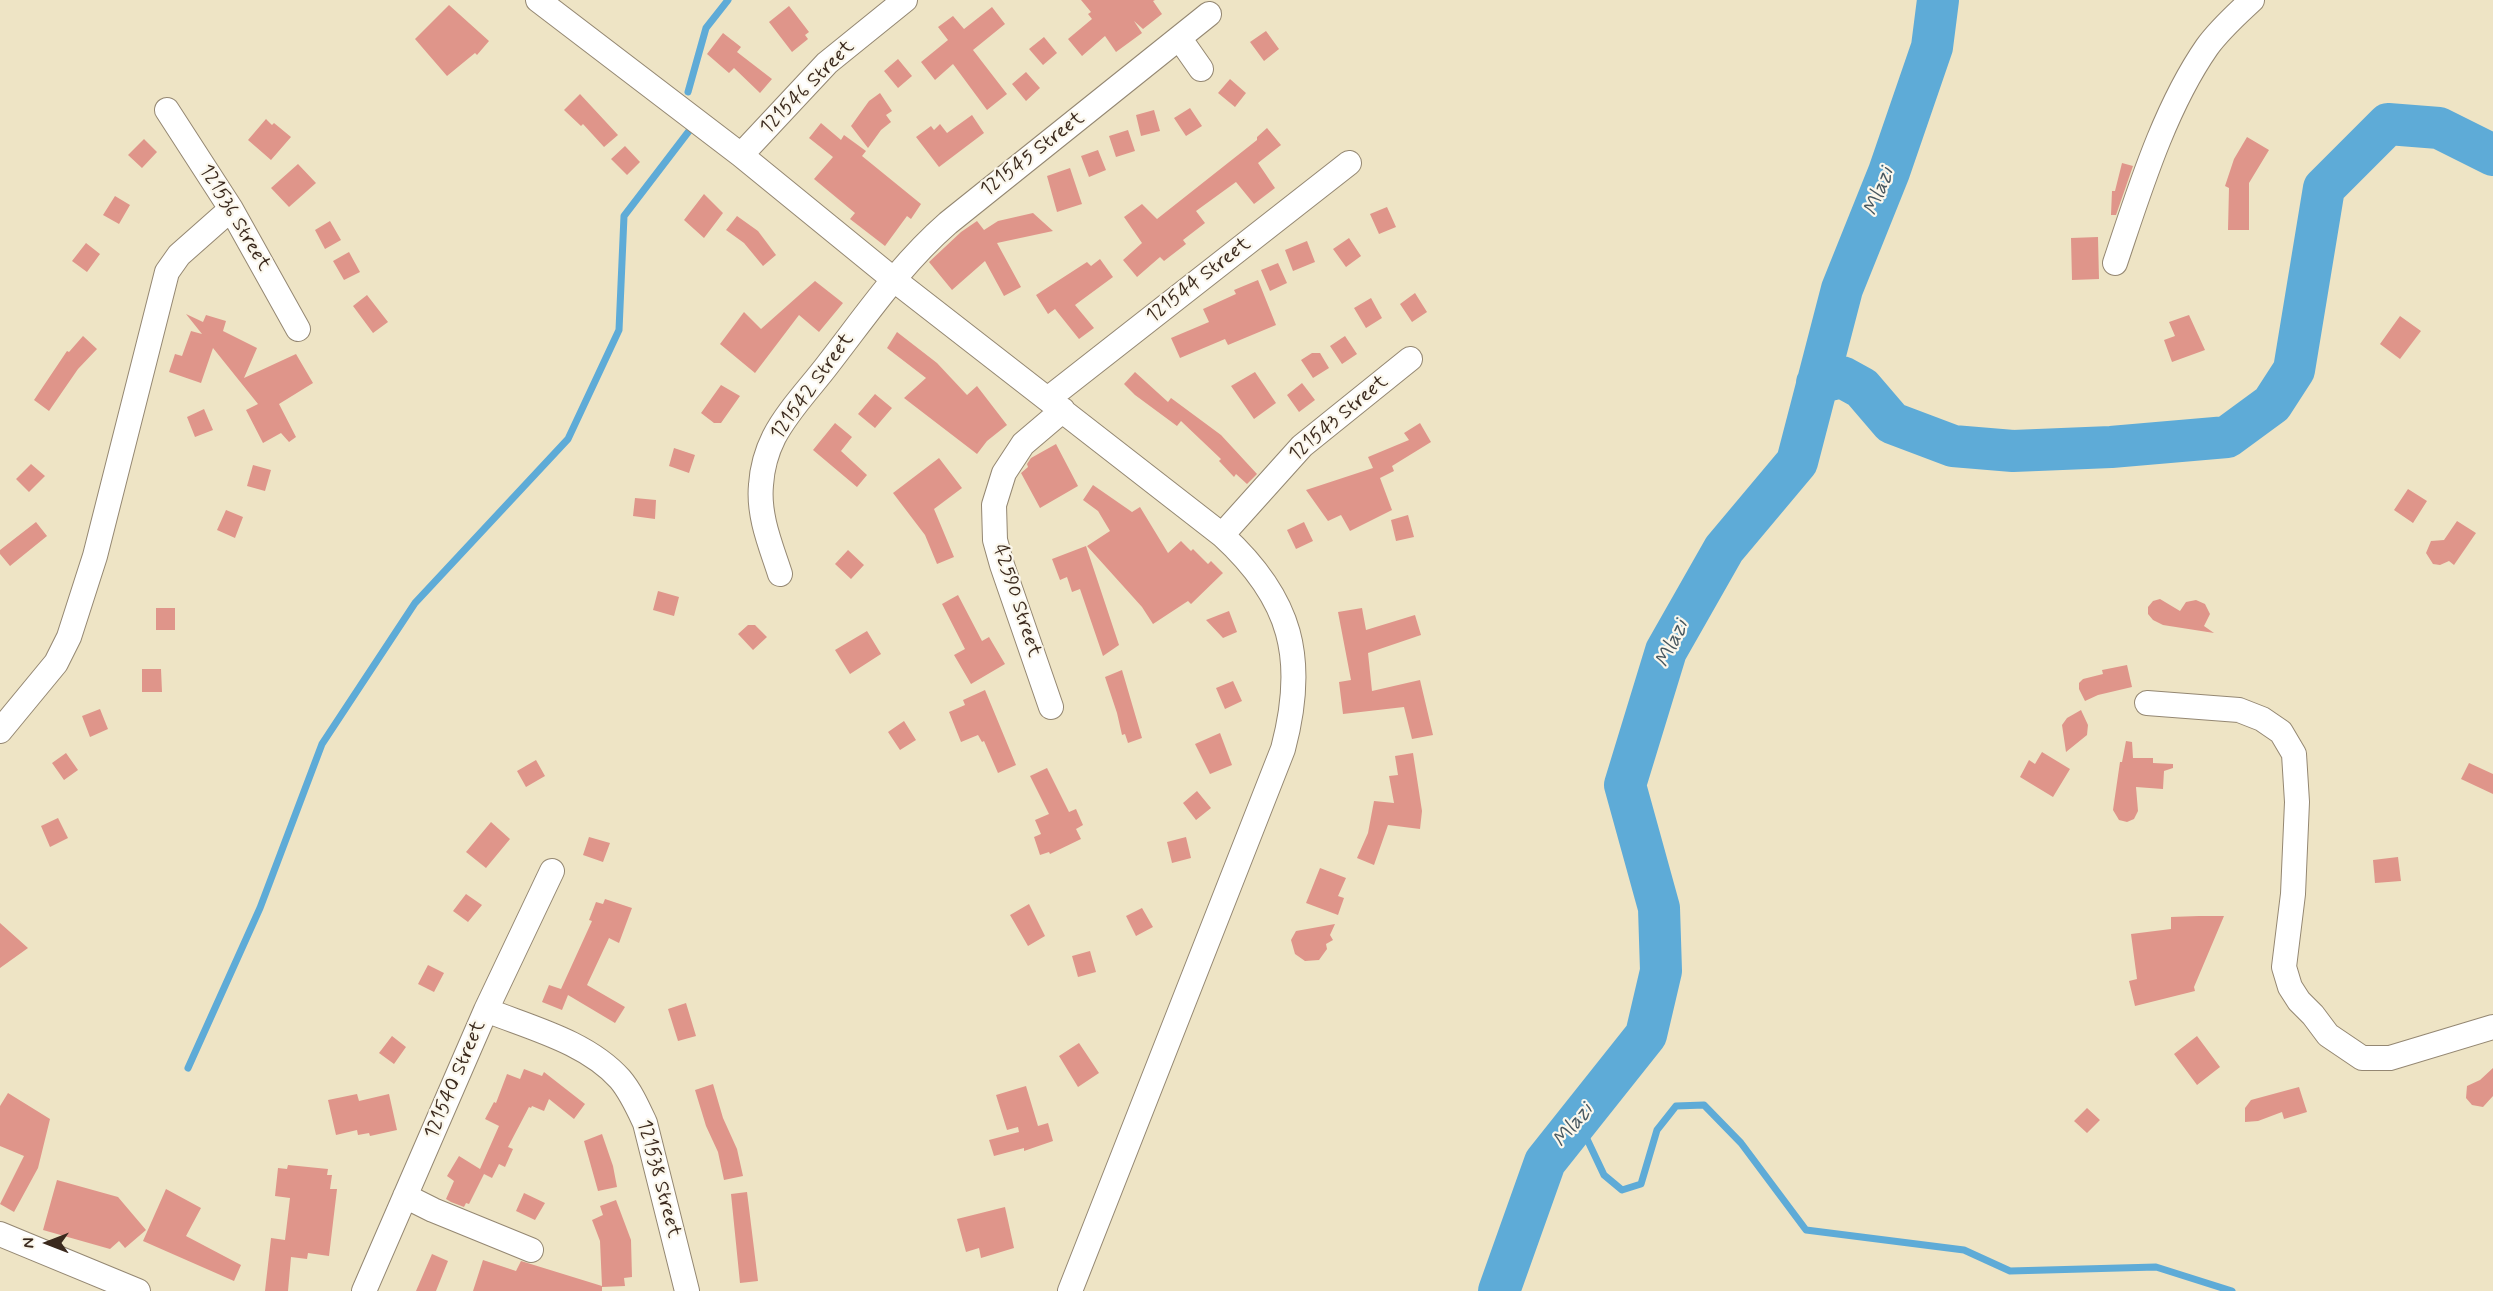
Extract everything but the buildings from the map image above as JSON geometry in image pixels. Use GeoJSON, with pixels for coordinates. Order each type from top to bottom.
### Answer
{"type":"FeatureCollection","features":[{"type":"Feature","properties":{"kind":"street"},"geometry":{"type":"LineString","coordinates":[[539,0],[741,155],[893,279],[1222,535],[1247,558],[1259,573],[1278,607],[1287,630],[1295,677],[1289,724],[1271,781],[1070,1291]]}},
{"type":"Feature","properties":{"kind":"street","name":"121546 Street"},"geometry":{"type":"LineString","coordinates":[[741,155],[827,63],[905,0]]}},
{"type":"Feature","properties":{"kind":"street"},"geometry":{"type":"LineString","coordinates":[[2115,263],[2141,185],[2169,116],[2207,47],[2226,23],[2252,0]]}},
{"type":"Feature","properties":{"kind":"street","name":"121545 Street"},"geometry":{"type":"LineString","coordinates":[[893,279],[925,243],[948,223],[1209,14]]}},
{"type":"Feature","properties":{"kind":"street"},"geometry":{"type":"LineString","coordinates":[[1180,39],[1201,69]]}},
{"type":"Feature","properties":{"kind":"street","name":"121536 Street"},"geometry":{"type":"LineString","coordinates":[[166,110],[231,209],[298,329]]}},
{"type":"Feature","properties":{"kind":"street","name":"121544 Street"},"geometry":{"type":"LineString","coordinates":[[1056,404],[1349,163]]}},
{"type":"Feature","properties":{"kind":"street"},"geometry":{"type":"LineString","coordinates":[[0,732],[56,663],[69,637],[94,556],[167,272],[179,255],[231,209]]}},
{"type":"Feature","properties":{"kind":"street","name":"121542 Street"},"geometry":{"type":"LineString","coordinates":[[780,574],[765,526],[761,504],[761,486],[769,448],[790,414],[893,279]]}},
{"type":"Feature","properties":{"kind":"street","name":"121543 Street"},"geometry":{"type":"LineString","coordinates":[[1222,535],[1302,446],[1410,359]]}},
{"type":"Feature","properties":{"kind":"street","name":"42590 Street"},"geometry":{"type":"LineString","coordinates":[[1051,707],[995,540],[994,505],[999,486],[1012,460],[1056,404]]}},
{"type":"Feature","properties":{"kind":"street"},"geometry":{"type":"LineString","coordinates":[[2147,703],[2239,710],[2262,719],[2281,732],[2294,754],[2297,802],[2293,894],[2284,967],[2290,987],[2299,1002],[2313,1015],[2328,1035],[2362,1058],[2390,1058],[2493,1027]]}},
{"type":"Feature","properties":{"kind":"street","name":"121540 Street"},"geometry":{"type":"LineString","coordinates":[[364,1291],[486,1010],[552,871]]}},
{"type":"Feature","properties":{"kind":"street","name":"121538 Street"},"geometry":{"type":"LineString","coordinates":[[486,1010],[587,1052],[621,1080],[635,1101],[645,1123],[687,1291]]}},
{"type":"Feature","properties":{"kind":"street"},"geometry":{"type":"LineString","coordinates":[[405,1196],[433,1210],[531,1250]]}},
{"type":"Feature","properties":{"kind":"street"},"geometry":{"type":"LineString","coordinates":[[0,1234],[138,1291]]}},
{"type":"Feature","properties":{"kind":"waterway"},"geometry":{"type":"LineString","coordinates":[[688,92],[706,28],[728,0]]}},
{"type":"Feature","properties":{"kind":"waterway","name":"Mlazi"},"geometry":{"type":"LineString","coordinates":[[1499,1291],[1545,1162],[1646,1035],[1661,971],[1659,908],[1625,785],[1666,651],[1724,549],[1797,462],[1842,289],[1889,172],[1932,47],[1938,0]]}},
{"type":"Feature","properties":{"kind":"waterway"},"geometry":{"type":"LineString","coordinates":[[1817,383],[1842,377],[1862,388],[1892,423],[1953,446],[2013,451],[2111,447],[2227,437],[2272,404],[2294,370],[2324,188],[2388,124],[2439,128],[2493,155]]}},
{"type":"Feature","properties":{"kind":"waterway"},"geometry":{"type":"LineString","coordinates":[[188,1068],[260,908],[322,744],[415,603],[568,439],[619,330],[624,216],[689,131]]}},
{"type":"Feature","properties":{"kind":"waterway"},"geometry":{"type":"LineString","coordinates":[[1578,1120],[1604,1175],[1622,1190],[1641,1184],[1657,1130],[1676,1106],[1704,1105],[1741,1143],[1806,1230],[1964,1250],[2010,1271],[2156,1267],[2232,1291]]}}]}
